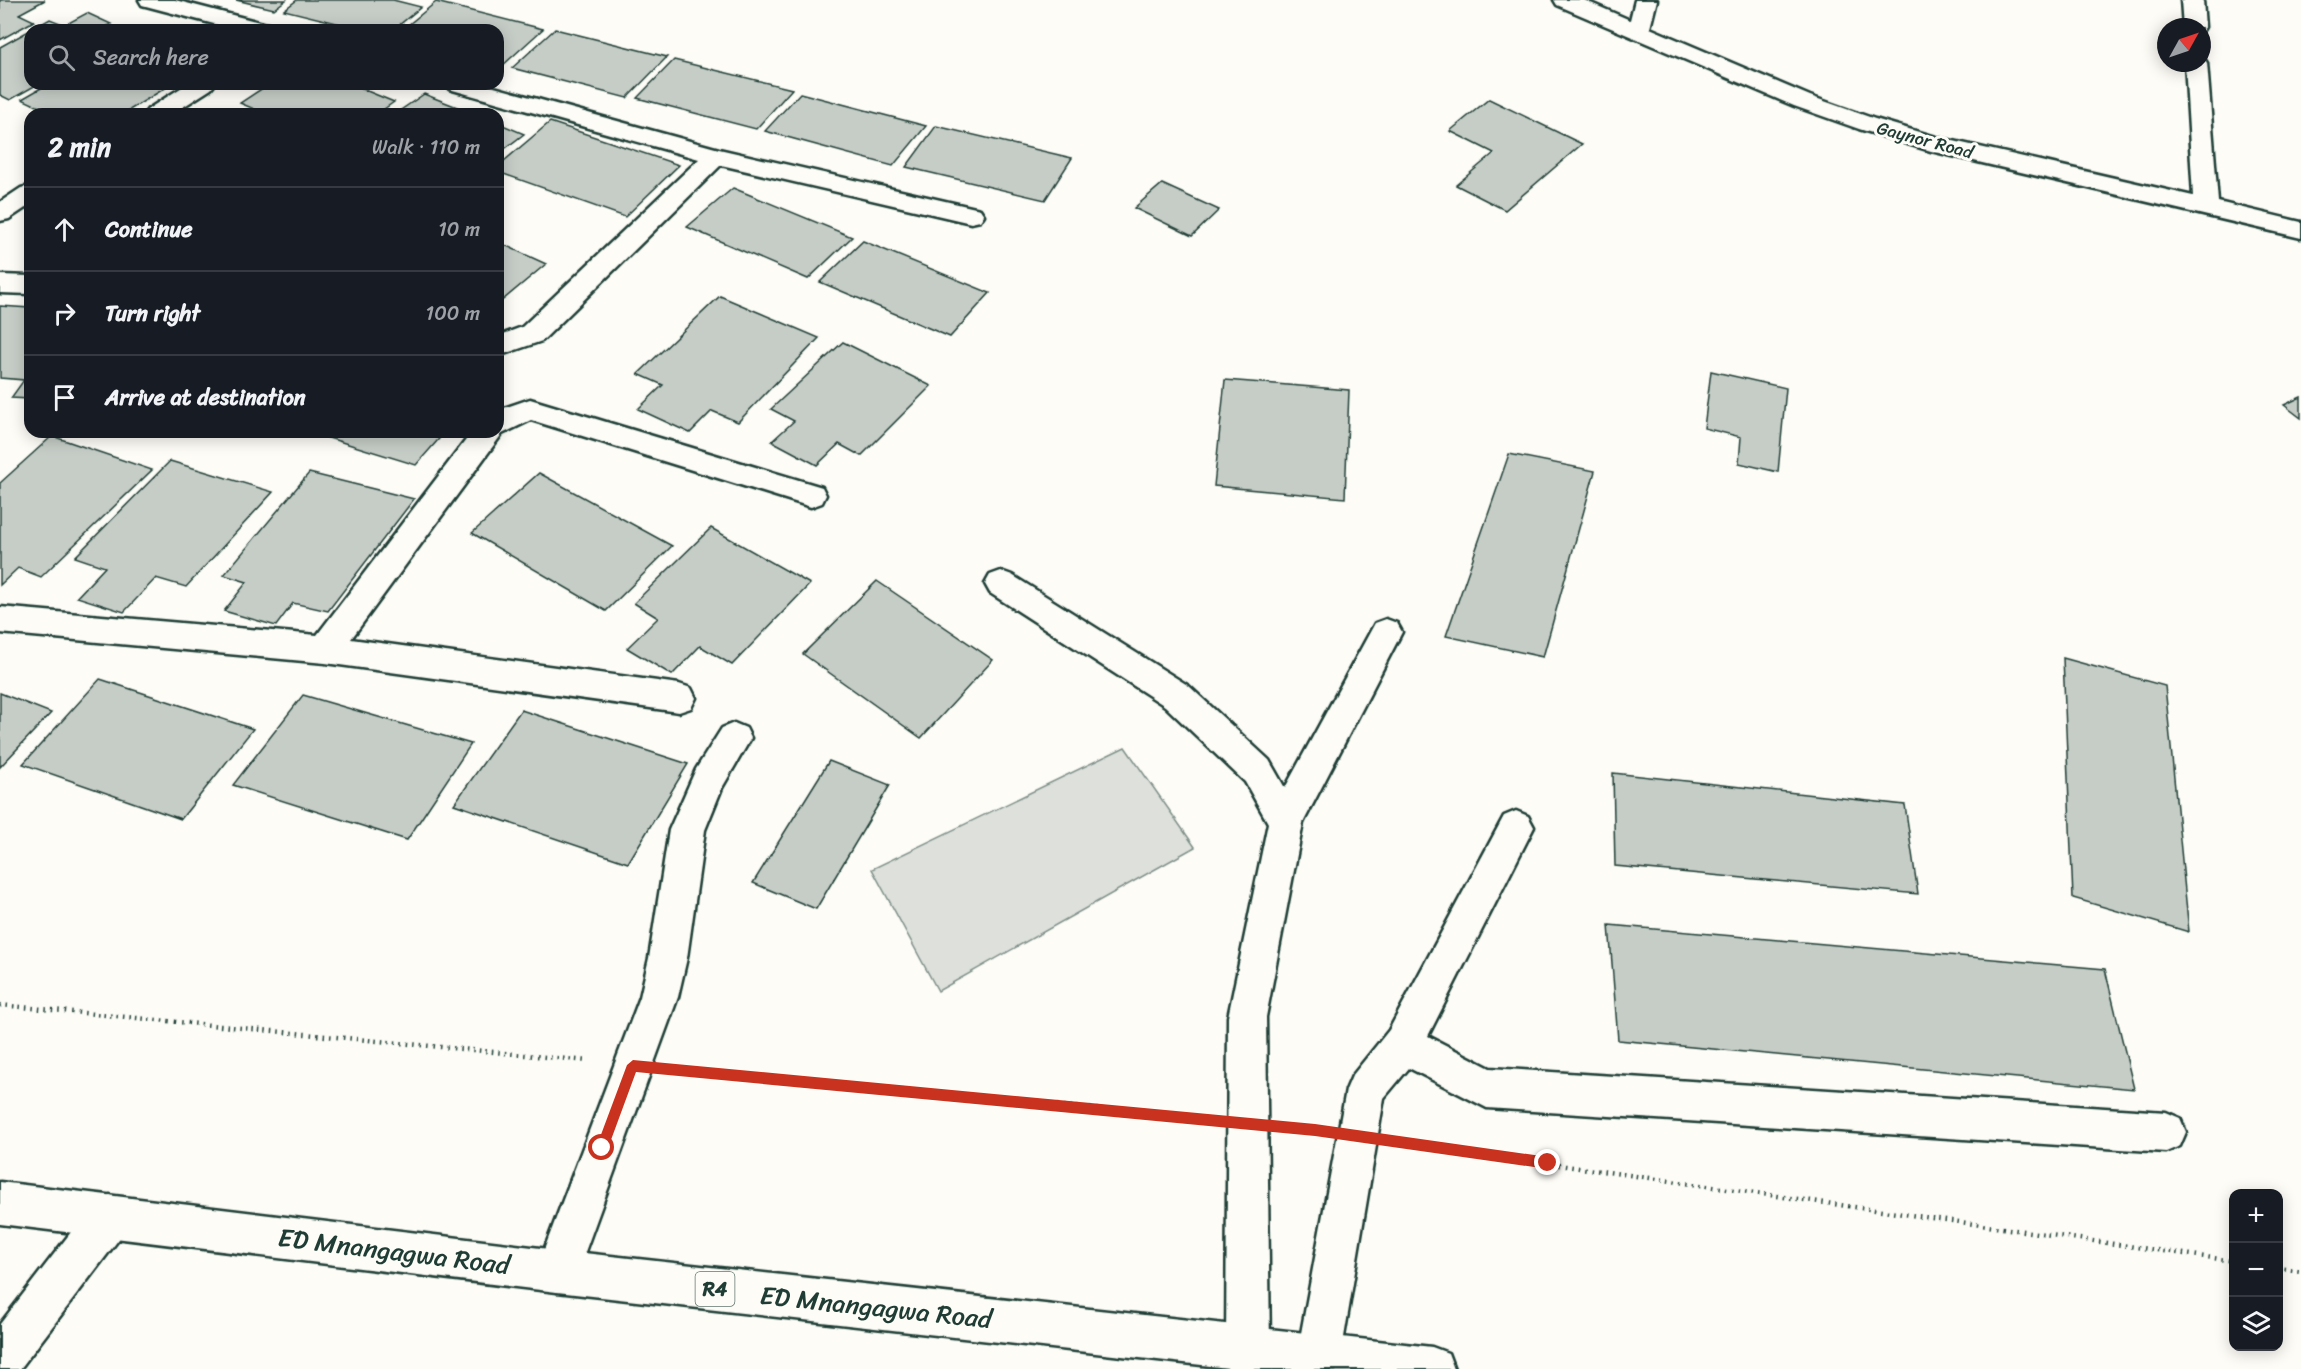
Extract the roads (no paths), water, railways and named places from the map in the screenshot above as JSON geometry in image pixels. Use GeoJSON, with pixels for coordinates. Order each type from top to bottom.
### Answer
{"type":"FeatureCollection","features":[{"type":"Feature","properties":{"kind":"main road"},"geometry":{"type":"LineString","coordinates":[[150,0],[240,24]]}},
{"type":"Feature","properties":{"kind":"main road","name":"Gaynor Road"},"geometry":{"type":"LineString","coordinates":[[1565,0],[1802,101],[1867,124],[1931,143],[2301,230]]}},
{"type":"Feature","properties":{"kind":"main road"},"geometry":{"type":"LineString","coordinates":[[1638,32],[1646,0]]}},
{"type":"Feature","properties":{"kind":"main road"},"geometry":{"type":"LineString","coordinates":[[2192,0],[2193,18]]}},
{"type":"Feature","properties":{"kind":"main road"},"geometry":{"type":"LineString","coordinates":[[2197,72],[2206,208]]}},
{"type":"Feature","properties":{"kind":"main road"},"geometry":{"type":"LineString","coordinates":[[165,108],[194,90]]}},
{"type":"Feature","properties":{"kind":"main road"},"geometry":{"type":"LineString","coordinates":[[479,90],[716,156],[971,215]]}},
{"type":"Feature","properties":{"kind":"main road"},"geometry":{"type":"LineString","coordinates":[[504,344],[532,334],[716,156]]}},
{"type":"Feature","properties":{"kind":"main road"},"geometry":{"type":"LineString","coordinates":[[0,213],[24,198]]}},
{"type":"Feature","properties":{"kind":"main road"},"geometry":{"type":"LineString","coordinates":[[0,284],[24,285]]}},
{"type":"Feature","properties":{"kind":"main road"},"geometry":{"type":"LineString","coordinates":[[504,419],[530,409],[811,495]]}},
{"type":"Feature","properties":{"kind":"main road"},"geometry":{"type":"LineString","coordinates":[[325,649],[483,438]]}},
{"type":"Feature","properties":{"kind":"main road"},"geometry":{"type":"LineString","coordinates":[[1000,584],[1177,696],[1257,771],[1286,821]]}},
{"type":"Feature","properties":{"kind":"main road"},"geometry":{"type":"LineString","coordinates":[[0,620],[325,649],[679,698]]}},
{"type":"Feature","properties":{"kind":"main road"},"geometry":{"type":"LineString","coordinates":[[1248,1349],[1247,1017],[1286,821],[1386,632]]}},
{"type":"Feature","properties":{"kind":"main road"},"geometry":{"type":"LineString","coordinates":[[557,1271],[659,997],[668,958],[687,830],[708,780],[734,738]]}},
{"type":"Feature","properties":{"kind":"main road"},"geometry":{"type":"LineString","coordinates":[[1319,1355],[1366,1089],[1403,1044],[1516,827]]}},
{"type":"Feature","properties":{"kind":"main road"},"geometry":{"type":"LineString","coordinates":[[1403,1044],[1487,1088],[2166,1132]]}},
{"type":"Feature","properties":{"kind":"main road","name":"ED Mnangagwa Road"},"geometry":{"type":"LineString","coordinates":[[0,1203],[557,1271],[1432,1369]]}},
{"type":"Feature","properties":{"kind":"main road"},"geometry":{"type":"LineString","coordinates":[[0,1360],[110,1216]]}}]}
